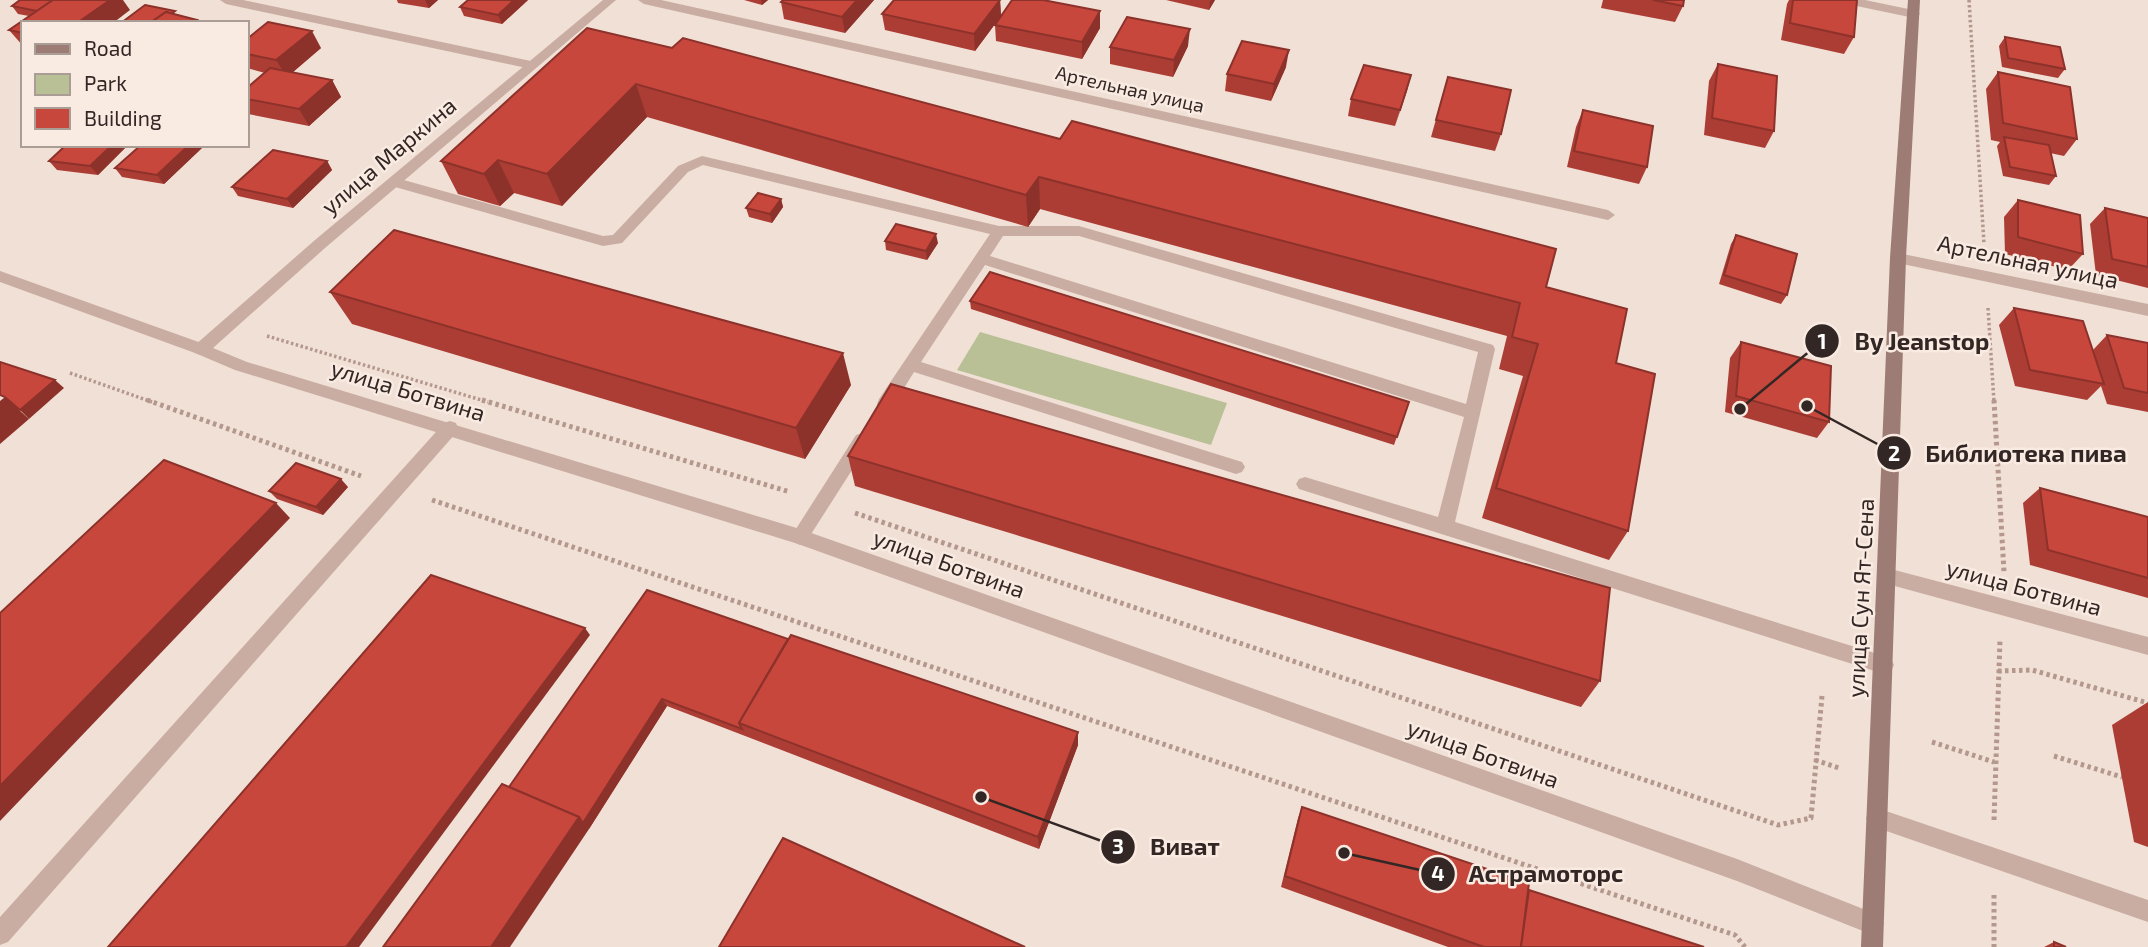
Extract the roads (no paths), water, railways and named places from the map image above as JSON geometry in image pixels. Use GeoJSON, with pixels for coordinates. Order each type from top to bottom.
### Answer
{"type":"FeatureCollection","features":[{"type":"Feature","properties":{"kind":"main road","name":"улица Сун Ят-Сена"},"geometry":{"type":"LineString","coordinates":[[1872,947],[1898,258],[1914,7]]}},
{"type":"Feature","properties":{"kind":"street"},"geometry":{"type":"LineString","coordinates":[[226,0],[531,65]]}},
{"type":"Feature","properties":{"kind":"street","name":"улица Маркина"},"geometry":{"type":"LineString","coordinates":[[201,349],[393,182],[610,0]]}},
{"type":"Feature","properties":{"kind":"street","name":"Артельная улица"},"geometry":{"type":"LineString","coordinates":[[644,0],[1608,215]]}},
{"type":"Feature","properties":{"kind":"street"},"geometry":{"type":"LineString","coordinates":[[1847,0],[1914,7]]}},
{"type":"Feature","properties":{"kind":"street"},"geometry":{"type":"LineString","coordinates":[[393,182],[603,240],[617,239],[683,169],[702,160],[999,231],[1079,231],[1488,349],[1445,526]]}},
{"type":"Feature","properties":{"kind":"street"},"geometry":{"type":"LineString","coordinates":[[800,537],[909,365],[999,231]]}},
{"type":"Feature","properties":{"kind":"street"},"geometry":{"type":"LineString","coordinates":[[981,258],[1473,413]]}},
{"type":"Feature","properties":{"kind":"street","name":"Артельная улица"},"geometry":{"type":"LineString","coordinates":[[1898,258],[2148,310]]}},
{"type":"Feature","properties":{"kind":"street","name":"улица Ботвина"},"geometry":{"type":"LineString","coordinates":[[0,276],[241,366],[800,537],[1737,870],[1873,924]]}},
{"type":"Feature","properties":{"kind":"street"},"geometry":{"type":"LineString","coordinates":[[909,365],[1236,467]]}},
{"type":"Feature","properties":{"kind":"street"},"geometry":{"type":"LineString","coordinates":[[0,934],[450,428]]}},
{"type":"Feature","properties":{"kind":"street"},"geometry":{"type":"LineString","coordinates":[[1305,484],[1884,665]]}},
{"type":"Feature","properties":{"kind":"street","name":"улица Ботвина"},"geometry":{"type":"LineString","coordinates":[[1887,576],[2148,646]]}},
{"type":"Feature","properties":{"kind":"street"},"geometry":{"type":"LineString","coordinates":[[1877,818],[2148,911]]}},
{"type":"Feature","properties":{"kind":"place","name":"Библиотека пива"},"geometry":{"type":"Point","coordinates":[1807,406]}},
{"type":"Feature","properties":{"kind":"place","name":"By Jeanstop"},"geometry":{"type":"Point","coordinates":[1740,409]}},
{"type":"Feature","properties":{"kind":"place","name":"Виват"},"geometry":{"type":"Point","coordinates":[981,797]}},
{"type":"Feature","properties":{"kind":"place","name":"Астрамоторс"},"geometry":{"type":"Point","coordinates":[1344,853]}}]}
